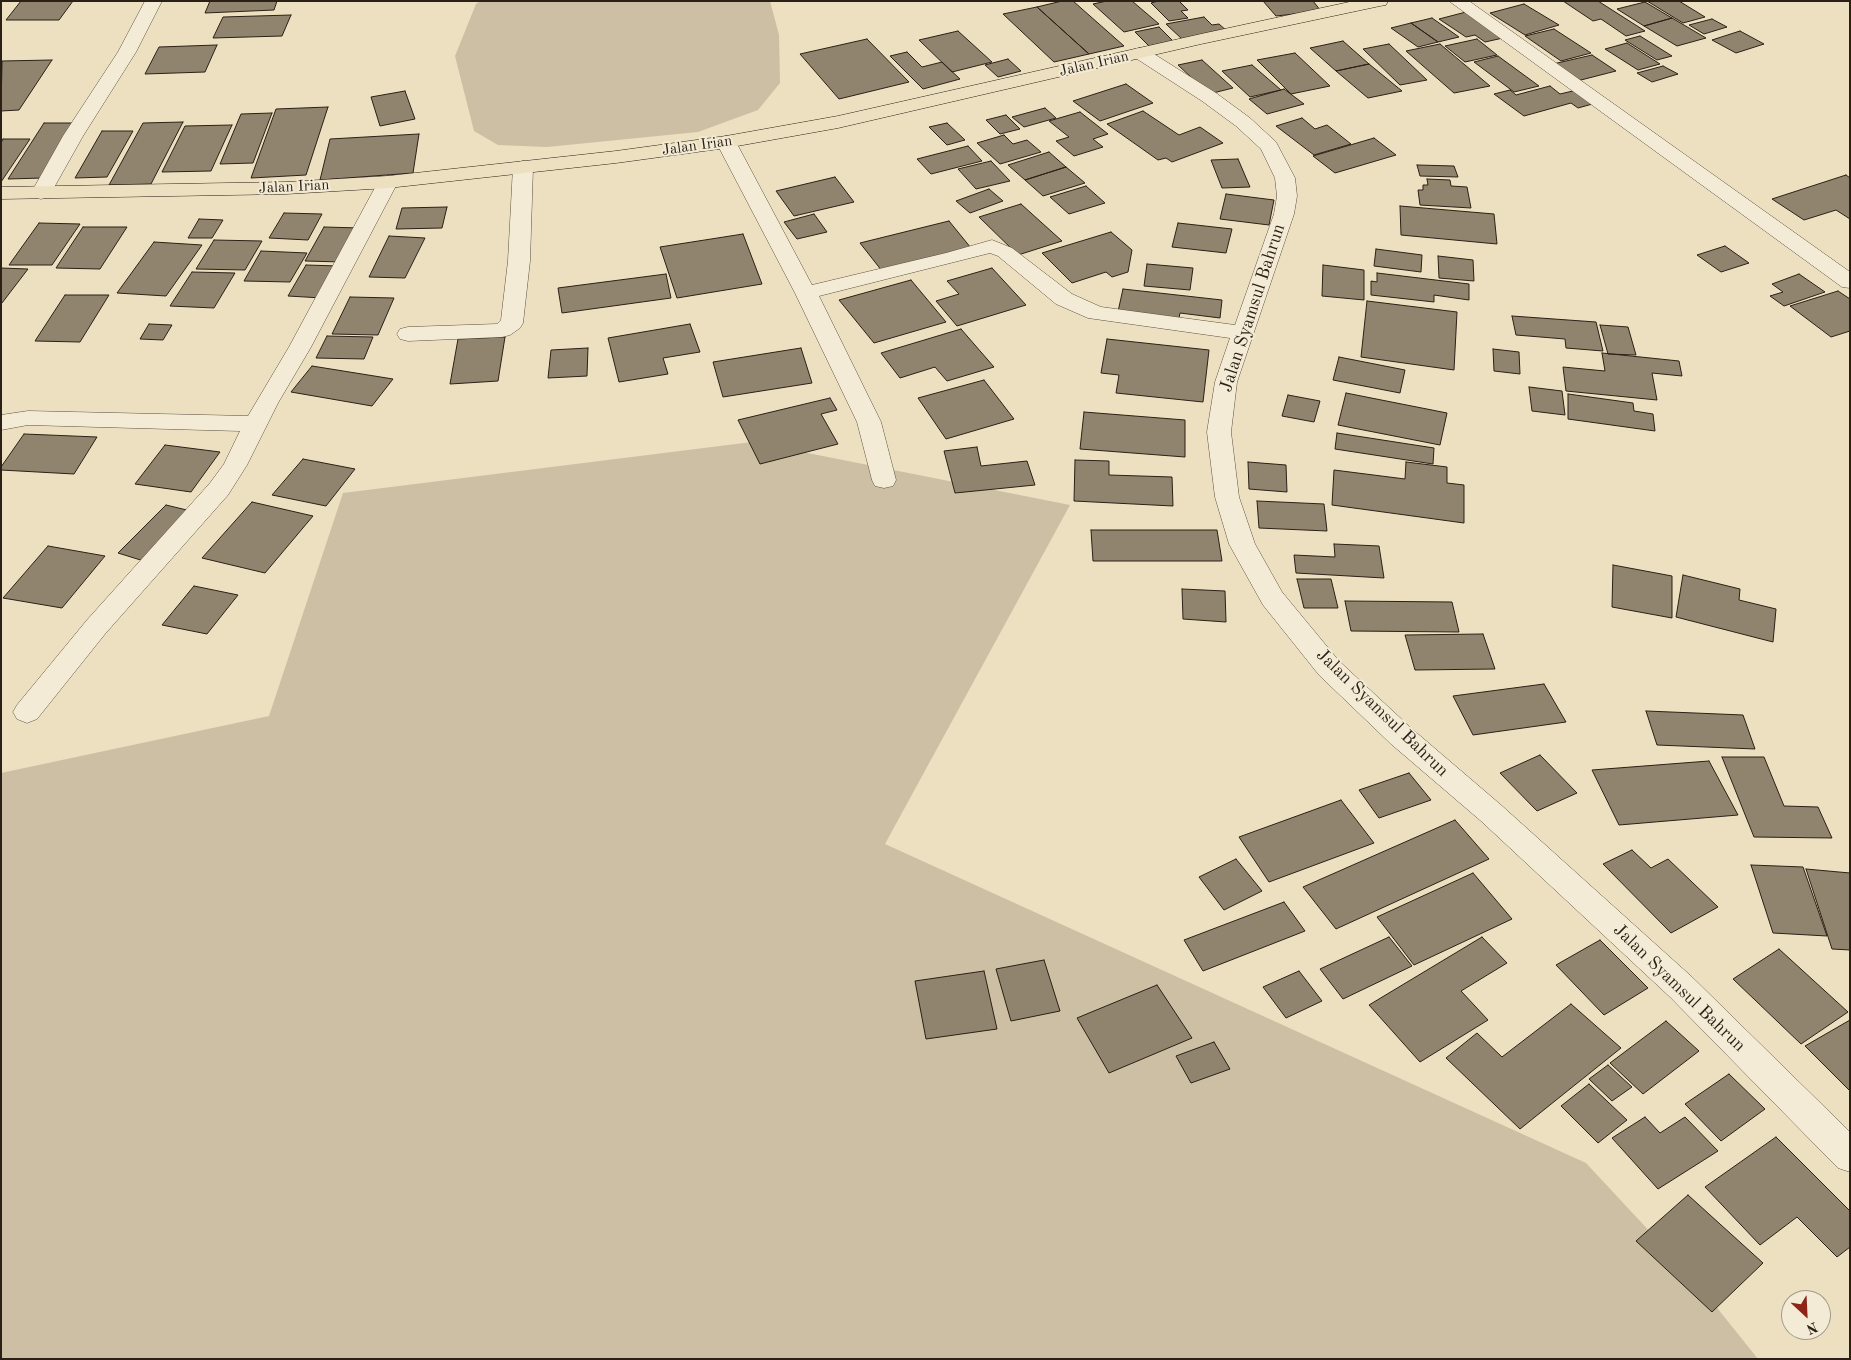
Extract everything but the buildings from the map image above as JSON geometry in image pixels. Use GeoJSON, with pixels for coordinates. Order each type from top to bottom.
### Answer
{"type":"FeatureCollection","features":[{"type":"Feature","properties":{"kind":"main road","name":"Jalan Irian"},"geometry":{"type":"LineString","coordinates":[[1,193],[286,188],[388,182],[726,142],[838,122],[1380,1]]}},
{"type":"Feature","properties":{"kind":"street"},"geometry":{"type":"LineString","coordinates":[[41,193],[73,136],[127,52],[154,1]]}},
{"type":"Feature","properties":{"kind":"street"},"geometry":{"type":"LineString","coordinates":[[1457,1],[1850,282]]}},
{"type":"Feature","properties":{"kind":"street","name":"Jalan Syamsul Bahrun"},"geometry":{"type":"LineString","coordinates":[[1140,54],[1209,97],[1243,122],[1269,146],[1285,178],[1287,196],[1284,214],[1226,382],[1220,432],[1227,497],[1242,544],[1272,598],[1329,668],[1401,736],[1490,812],[1681,987],[1850,1156]]}},
{"type":"Feature","properties":{"kind":"street"},"geometry":{"type":"LineString","coordinates":[[726,142],[806,293],[869,422],[884,480]]}},
{"type":"Feature","properties":{"kind":"street"},"geometry":{"type":"LineString","coordinates":[[408,334],[502,330],[512,323],[519,261],[523,167]]}},
{"type":"Feature","properties":{"kind":"street"},"geometry":{"type":"LineString","coordinates":[[27,712],[102,620],[219,489],[235,465],[266,403],[300,347],[388,182]]}},
{"type":"Feature","properties":{"kind":"street"},"geometry":{"type":"LineString","coordinates":[[806,293],[952,258],[992,246],[1006,252],[1064,299],[1096,313],[1113,317],[1242,333]]}},
{"type":"Feature","properties":{"kind":"street"},"geometry":{"type":"LineString","coordinates":[[1,423],[28,418],[256,424]]}},
{"type":"Feature","properties":{"kind":"shaded area"},"geometry":{"type":"Polygon","coordinates":[[[480,1],[770,1],[779,35],[780,83],[758,110],[698,132],[547,147],[498,145],[474,131],[455,56],[476,4],[480,1]]]}},
{"type":"Feature","properties":{"kind":"shaded area"},"geometry":{"type":"Polygon","coordinates":[[[752,442],[1070,505],[885,844],[1586,1163],[1694,1279],[1758,1359],[1,1359],[1,773],[269,716],[343,493],[752,442]]]}}]}
